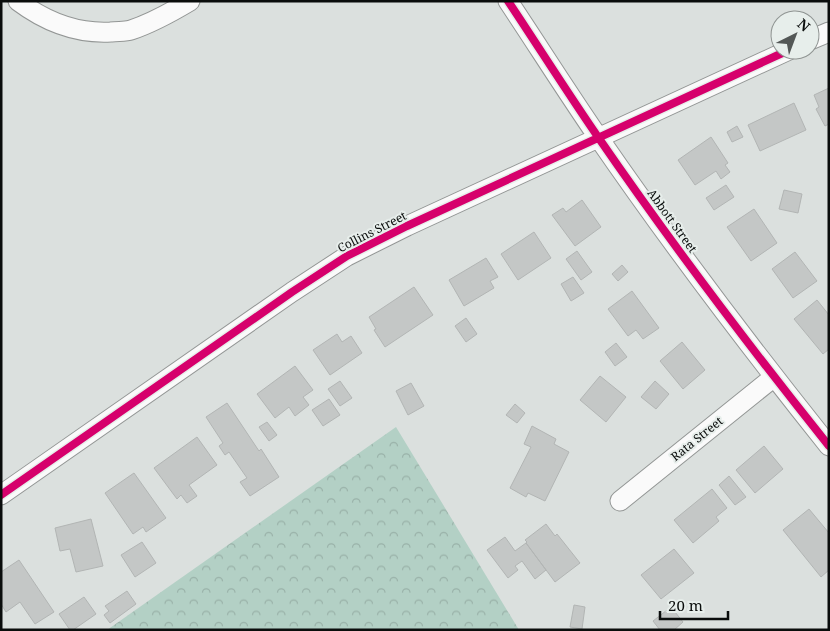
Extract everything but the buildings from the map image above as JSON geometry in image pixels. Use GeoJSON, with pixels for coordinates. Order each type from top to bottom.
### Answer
{"type":"FeatureCollection","features":[{"type":"Feature","properties":{"kind":"street"},"geometry":{"type":"LineString","coordinates":[[18,1],[54,24],[97,33],[128,31],[158,20],[190,1]]}},
{"type":"Feature","properties":{"kind":"street","name":"Abbott Street"},"geometry":{"type":"LineString","coordinates":[[508,1],[598,137],[774,377],[829,446]]}},
{"type":"Feature","properties":{"kind":"street","name":"Collins Street"},"geometry":{"type":"LineString","coordinates":[[1,495],[292,292],[347,256],[407,226],[770,59]]}},
{"type":"Feature","properties":{"kind":"street","name":"Rata Street"},"geometry":{"type":"LineString","coordinates":[[620,501],[774,377]]}},
{"type":"Feature","properties":{"kind":"green space"},"geometry":{"type":"Polygon","coordinates":[[[396,427],[519,630],[107,630],[396,427]]]}},
{"type":"Feature","properties":{"kind":"cycle path"},"geometry":{"type":"LineString","coordinates":[[508,1],[586,120],[682,255],[829,446]]}},
{"type":"Feature","properties":{"kind":"cycle path"},"geometry":{"type":"LineString","coordinates":[[1,495],[292,292],[347,256],[407,226],[770,59]]}}]}
